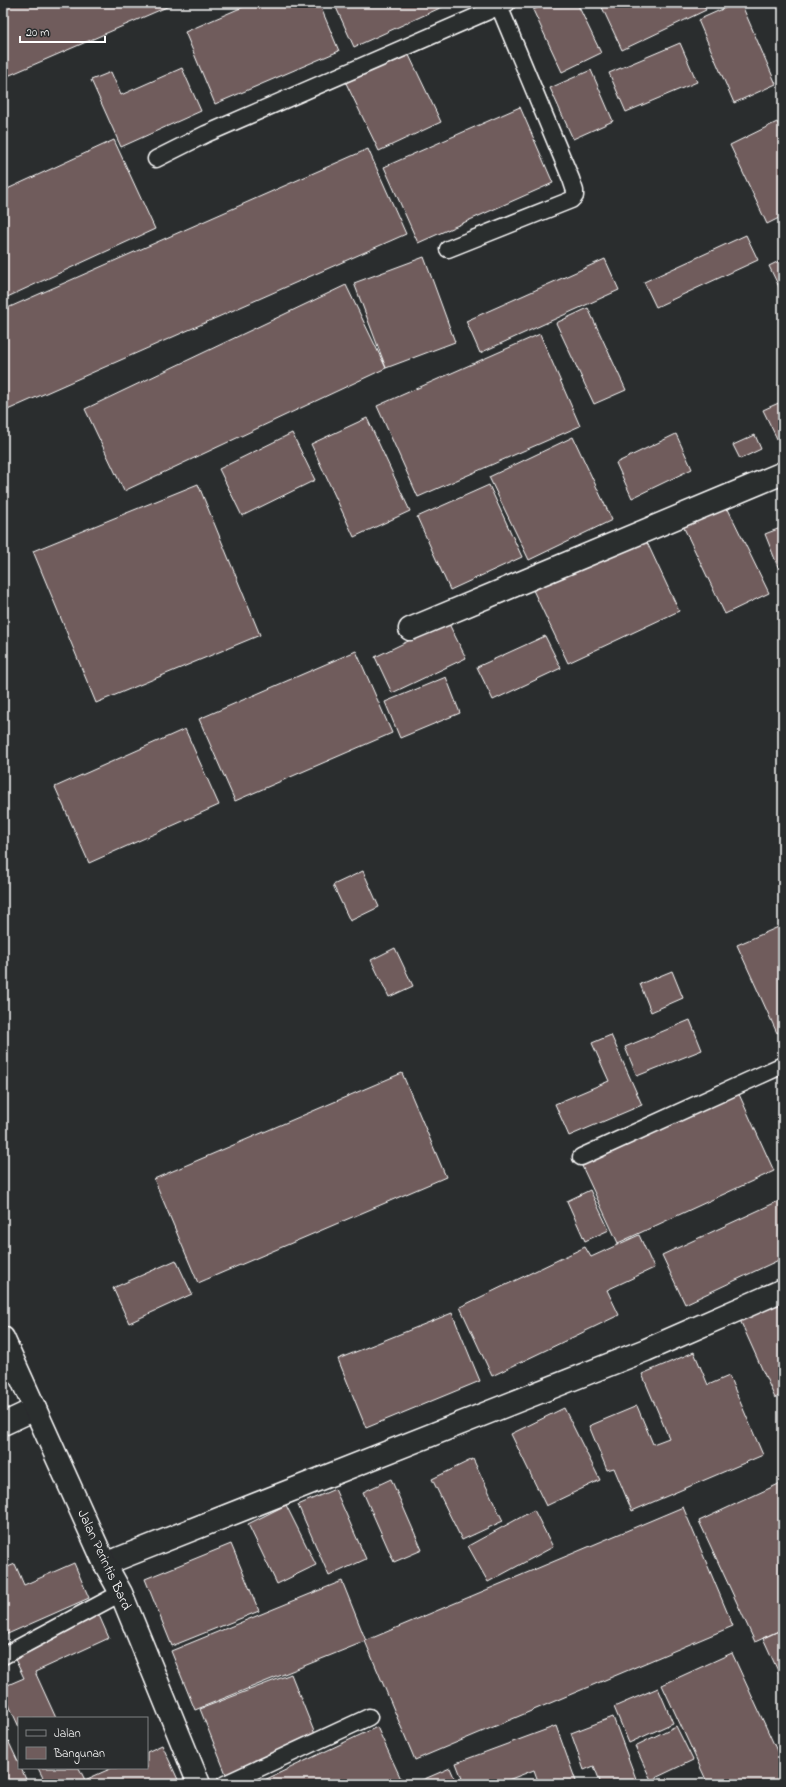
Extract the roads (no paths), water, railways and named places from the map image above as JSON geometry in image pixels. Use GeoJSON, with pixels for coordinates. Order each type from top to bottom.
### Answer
{"type":"FeatureCollection","features":[{"type":"Feature","properties":{"kind":"street"},"geometry":{"type":"LineString","coordinates":[[410,629],[783,473]]}},
{"type":"Feature","properties":{"kind":"street"},"geometry":{"type":"LineString","coordinates":[[105,1564],[646,1350],[783,1290]]}},
{"type":"Feature","properties":{"kind":"street","name":"Jalan Perintis Bard"},"geometry":{"type":"LineString","coordinates":[[3,1338],[105,1564],[121,1593],[199,1784]]}},
{"type":"Feature","properties":{"kind":"street"},"geometry":{"type":"LineString","coordinates":[[3,1424],[35,1409]]}},
{"type":"Feature","properties":{"kind":"lane"},"geometry":{"type":"LineString","coordinates":[[156,158],[206,134],[503,5],[571,179],[575,196],[571,200],[448,249]]}},
{"type":"Feature","properties":{"kind":"lane"},"geometry":{"type":"LineString","coordinates":[[581,1156],[783,1065]]}},
{"type":"Feature","properties":{"kind":"lane"},"geometry":{"type":"LineString","coordinates":[[3,1656],[121,1593]]}},
{"type":"Feature","properties":{"kind":"lane"},"geometry":{"type":"LineString","coordinates":[[225,1784],[369,1716]]}}]}
